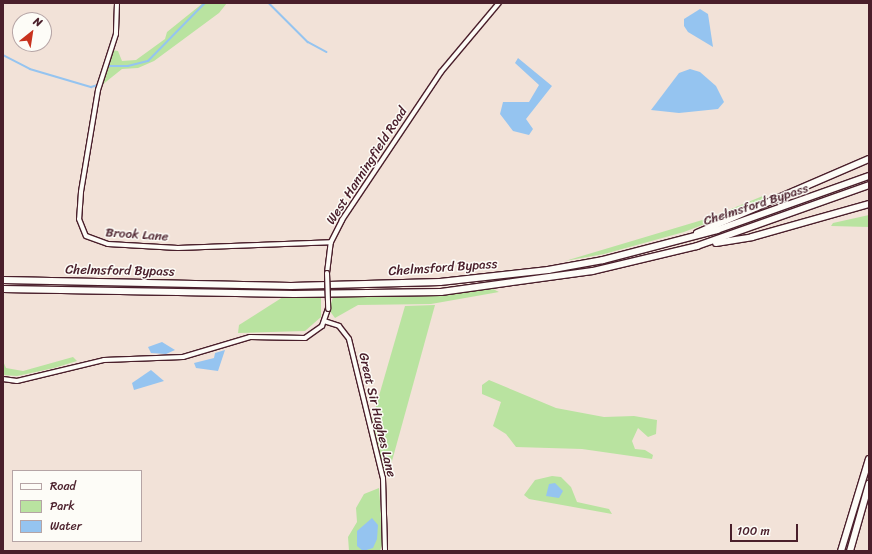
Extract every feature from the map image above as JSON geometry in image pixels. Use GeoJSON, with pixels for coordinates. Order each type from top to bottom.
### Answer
{"type":"FeatureCollection","features":[{"type":"Feature","properties":{"kind":"highway"},"geometry":{"type":"LineString","coordinates":[[681,240],[869,158]]}},
{"type":"Feature","properties":{"kind":"highway","name":"Chelmsford Bypass"},"geometry":{"type":"LineString","coordinates":[[3,280],[291,286],[440,282],[548,270],[681,240],[782,210],[869,176]]}},
{"type":"Feature","properties":{"kind":"highway","name":"Chelmsford Bypass"},"geometry":{"type":"LineString","coordinates":[[3,289],[294,294],[441,292],[593,271],[697,246],[869,185]]}},
{"type":"Feature","properties":{"kind":"highway"},"geometry":{"type":"LineString","coordinates":[[697,246],[752,237],[869,205]]}},
{"type":"Feature","properties":{"kind":"highway"},"geometry":{"type":"LineString","coordinates":[[841,551],[869,459]]}},
{"type":"Feature","properties":{"kind":"highway"},"geometry":{"type":"LineString","coordinates":[[850,551],[869,484]]}},
{"type":"Feature","properties":{"kind":"street","name":"Brook Lane"},"geometry":{"type":"LineString","coordinates":[[117,3],[116,34],[98,90],[81,192],[79,219],[86,236],[108,244],[178,248],[331,242]]}},
{"type":"Feature","properties":{"kind":"street","name":"West Hanningfield Road"},"geometry":{"type":"LineString","coordinates":[[3,379],[17,382],[104,360],[183,357],[250,337],[305,338],[318,330],[324,321],[328,309],[327,273],[331,242],[342,220],[388,156],[431,85],[499,3]]}},
{"type":"Feature","properties":{"kind":"street","name":"Great Sir Hughes Lane"},"geometry":{"type":"LineString","coordinates":[[324,321],[339,326],[349,339],[383,478],[385,551]]}},
{"type":"Feature","properties":{"kind":"green space"},"geometry":{"type":"Polygon","coordinates":[[[203,3],[227,3],[219,13],[154,61],[138,68],[122,69],[102,85],[112,50],[118,51],[122,61],[136,60],[165,39],[167,32],[203,3]]]}},
{"type":"Feature","properties":{"kind":"green space"},"geometry":{"type":"Polygon","coordinates":[[[765,195],[767,200],[684,232],[604,254],[565,261],[709,218],[765,195]]]}},
{"type":"Feature","properties":{"kind":"green space"},"geometry":{"type":"Polygon","coordinates":[[[869,215],[869,227],[831,226],[833,223],[869,215]]]}},
{"type":"Feature","properties":{"kind":"green space"},"geometry":{"type":"Polygon","coordinates":[[[493,289],[499,292],[431,304],[358,305],[335,318],[329,310],[333,297],[436,295],[493,289]]]}},
{"type":"Feature","properties":{"kind":"green space"},"geometry":{"type":"Polygon","coordinates":[[[283,297],[321,297],[321,317],[305,331],[238,333],[239,325],[283,297]]]}},
{"type":"Feature","properties":{"kind":"green space"},"geometry":{"type":"Polygon","coordinates":[[[435,305],[392,461],[385,474],[372,420],[405,306],[435,305]]]}},
{"type":"Feature","properties":{"kind":"green space"},"geometry":{"type":"Polygon","coordinates":[[[73,357],[77,361],[54,368],[17,376],[3,375],[3,361],[6,368],[23,371],[73,357]]]}},
{"type":"Feature","properties":{"kind":"green space"},"geometry":{"type":"Polygon","coordinates":[[[489,380],[556,408],[604,417],[634,416],[657,420],[656,434],[648,437],[638,428],[632,441],[635,449],[645,450],[653,455],[652,459],[582,449],[516,447],[506,434],[493,426],[501,402],[482,394],[482,385],[489,380]]]}},
{"type":"Feature","properties":{"kind":"green space"},"geometry":{"type":"Polygon","coordinates":[[[552,476],[561,477],[571,487],[577,502],[609,509],[612,514],[529,499],[524,495],[535,480],[552,476]]]}},
{"type":"Feature","properties":{"kind":"green space"},"geometry":{"type":"Polygon","coordinates":[[[379,488],[383,542],[380,551],[349,551],[348,537],[357,522],[356,508],[364,494],[379,488]]]}},
{"type":"Feature","properties":{"kind":"water"},"geometry":{"type":"Polygon","coordinates":[[[700,9],[708,14],[713,47],[688,32],[684,26],[684,19],[700,9]]]}},
{"type":"Feature","properties":{"kind":"water"},"geometry":{"type":"Polygon","coordinates":[[[518,58],[552,86],[526,119],[533,129],[529,135],[513,131],[500,114],[503,102],[529,102],[539,85],[515,63],[518,58]]]}},
{"type":"Feature","properties":{"kind":"water"},"geometry":{"type":"Polygon","coordinates":[[[690,69],[700,72],[716,86],[724,102],[718,109],[679,113],[651,110],[679,73],[690,69]]]}},
{"type":"Feature","properties":{"kind":"water"},"geometry":{"type":"Polygon","coordinates":[[[162,342],[175,350],[166,354],[151,353],[148,347],[162,342]]]}},
{"type":"Feature","properties":{"kind":"water"},"geometry":{"type":"Polygon","coordinates":[[[225,350],[218,371],[196,368],[194,363],[214,358],[215,353],[225,350]]]}},
{"type":"Feature","properties":{"kind":"water"},"geometry":{"type":"Polygon","coordinates":[[[151,370],[164,381],[134,390],[132,383],[151,370]]]}},
{"type":"Feature","properties":{"kind":"water"},"geometry":{"type":"Polygon","coordinates":[[[555,483],[563,491],[559,498],[546,496],[549,484],[555,483]]]}},
{"type":"Feature","properties":{"kind":"water"},"geometry":{"type":"Polygon","coordinates":[[[372,518],[378,525],[377,539],[373,548],[363,551],[357,546],[357,531],[372,518]]]}},
{"type":"Feature","properties":{"kind":"waterway"},"geometry":{"type":"LineString","coordinates":[[107,66],[128,66],[148,61],[205,3]]}},
{"type":"Feature","properties":{"kind":"waterway"},"geometry":{"type":"LineString","coordinates":[[269,3],[308,42],[327,52]]}},
{"type":"Feature","properties":{"kind":"waterway"},"geometry":{"type":"LineString","coordinates":[[3,55],[30,69],[91,87],[98,85]]}}]}
